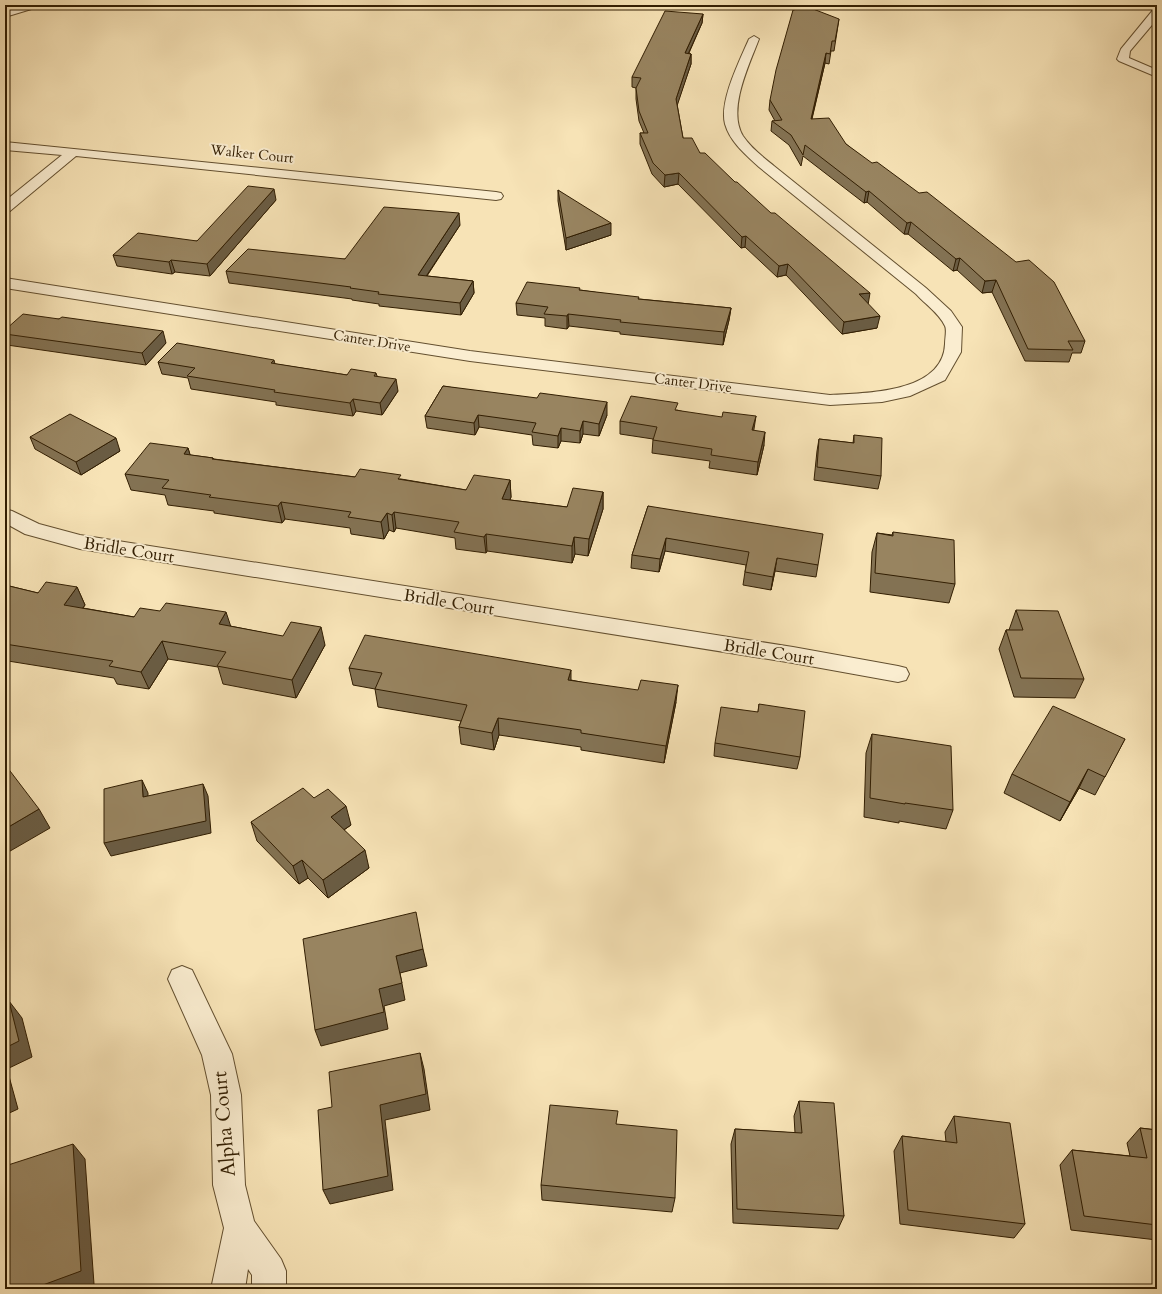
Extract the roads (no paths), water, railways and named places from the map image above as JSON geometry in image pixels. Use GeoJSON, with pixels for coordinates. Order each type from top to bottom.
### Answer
{"type":"FeatureCollection","features":[{"type":"Feature","properties":{"kind":"street"},"geometry":{"type":"LineString","coordinates":[[5,14],[34,5]]}},
{"type":"Feature","properties":{"kind":"street"},"geometry":{"type":"LineString","coordinates":[[1157,12],[1125,50],[1123,58],[1157,74]]}},
{"type":"Feature","properties":{"kind":"street","name":"Canter Drive"},"geometry":{"type":"LineString","coordinates":[[5,283],[470,356],[830,400],[882,398],[904,392],[939,376],[953,352],[954,327],[945,314],[921,291],[769,170],[751,153],[738,137],[730,122],[732,107],[743,67],[754,39]]}},
{"type":"Feature","properties":{"kind":"street","name":"Walker Court"},"geometry":{"type":"LineString","coordinates":[[5,146],[496,196]]}},
{"type":"Feature","properties":{"kind":"street"},"geometry":{"type":"LineString","coordinates":[[5,208],[73,152]]}},
{"type":"Feature","properties":{"kind":"street","name":"Bridle Court"},"geometry":{"type":"LineString","coordinates":[[5,515],[32,529],[80,542],[898,674]]}},
{"type":"Feature","properties":{"kind":"street","name":"Alpha Court"},"geometry":{"type":"LineString","coordinates":[[182,979],[217,1054],[226,1095],[229,1185],[240,1228],[269,1270],[269,1289]]}},
{"type":"Feature","properties":{"kind":"street","name":"Alpha Court"},"geometry":{"type":"LineString","coordinates":[[228,1289],[240,1228]]}}]}
